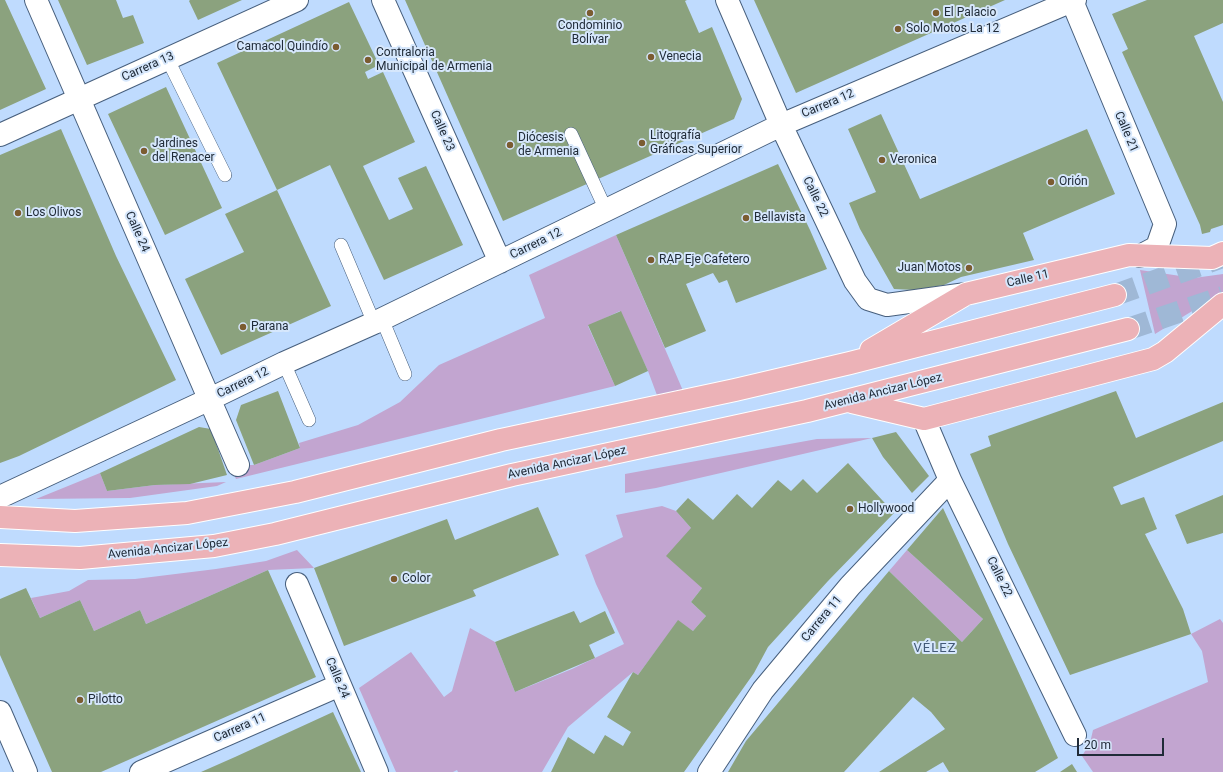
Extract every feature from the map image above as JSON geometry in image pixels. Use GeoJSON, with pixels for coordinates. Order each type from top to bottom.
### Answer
{"type":"FeatureCollection","features":[{"type":"Feature","properties":{"kind":"main road","name":"Calle 11"},"geometry":{"type":"LineString","coordinates":[[850,363],[966,294],[1129,255],[1212,258],[1223,253]]}},
{"type":"Feature","properties":{"kind":"main road"},"geometry":{"type":"LineString","coordinates":[[0,517],[75,521],[187,513],[295,492],[501,440],[735,390],[850,363],[1115,295]]}},
{"type":"Feature","properties":{"kind":"main road"},"geometry":{"type":"LineString","coordinates":[[849,401],[924,419],[1153,359],[1165,352],[1223,304]]}},
{"type":"Feature","properties":{"kind":"main road","name":"Avenida Ancizar López"},"geometry":{"type":"LineString","coordinates":[[0,555],[80,558],[214,546],[275,534],[512,475],[807,412],[1128,329]]}},
{"type":"Feature","properties":{"kind":"street","name":"Calle 24"},"geometry":{"type":"LineString","coordinates":[[36,0],[238,465]]}},
{"type":"Feature","properties":{"kind":"street","name":"Carrera 13"},"geometry":{"type":"LineString","coordinates":[[0,135],[297,0]]}},
{"type":"Feature","properties":{"kind":"street","name":"Calle 23"},"geometry":{"type":"LineString","coordinates":[[383,0],[500,262]]}},
{"type":"Feature","properties":{"kind":"street","name":"Calle 22"},"geometry":{"type":"LineString","coordinates":[[727,0],[780,124],[855,280],[868,299],[886,305],[966,294]]}},
{"type":"Feature","properties":{"kind":"street","name":"Carrera 12"},"geometry":{"type":"LineString","coordinates":[[0,497],[210,400],[284,363],[378,321],[780,124],[1073,0]]}},
{"type":"Feature","properties":{"kind":"street","name":"Calle 21"},"geometry":{"type":"LineString","coordinates":[[1073,0],[1165,224],[1157,247],[1140,256]]}},
{"type":"Feature","properties":{"kind":"street","name":"Calle 22"},"geometry":{"type":"LineString","coordinates":[[924,419],[950,480],[1075,735]]}},
{"type":"Feature","properties":{"kind":"street","name":"Carrera 11"},"geometry":{"type":"LineString","coordinates":[[709,772],[763,690],[850,586],[950,480]]}},
{"type":"Feature","properties":{"kind":"street","name":"Calle 24"},"geometry":{"type":"LineString","coordinates":[[297,584],[377,772]]}},
{"type":"Feature","properties":{"kind":"street","name":"Carrera 11"},"geometry":{"type":"LineString","coordinates":[[141,772],[340,685]]}},
{"type":"Feature","properties":{"kind":"street"},"geometry":{"type":"LineString","coordinates":[[0,712],[26,772]]}},
{"type":"Feature","properties":{"kind":"lane"},"geometry":{"type":"LineString","coordinates":[[167,58],[225,175]]}},
{"type":"Feature","properties":{"kind":"lane"},"geometry":{"type":"LineString","coordinates":[[570,134],[606,210]]}},
{"type":"Feature","properties":{"kind":"lane"},"geometry":{"type":"LineString","coordinates":[[340,245],[405,374]]}},
{"type":"Feature","properties":{"kind":"lane"},"geometry":{"type":"LineString","coordinates":[[284,363],[309,420]]}},
{"type":"Feature","properties":{"kind":"shaded area"},"geometry":{"type":"Polygon","coordinates":[[[616,235],[687,400],[661,406],[648,371],[620,311],[588,326],[615,386],[236,479],[233,472],[247,465],[254,465],[300,448],[299,443],[358,425],[400,402],[439,365],[545,318],[529,275],[616,235]]]}},
{"type":"Feature","properties":{"kind":"shaded area"},"geometry":{"type":"Polygon","coordinates":[[[1140,270],[1194,278],[1223,274],[1223,292],[1155,334],[1140,270]]]}},
{"type":"Feature","properties":{"kind":"shaded area"},"geometry":{"type":"Polygon","coordinates":[[[872,438],[656,488],[625,493],[625,474],[817,439],[872,438]]]}},
{"type":"Feature","properties":{"kind":"shaded area"},"geometry":{"type":"Polygon","coordinates":[[[100,473],[107,491],[155,485],[226,482],[217,486],[130,498],[36,499],[100,473]]]}},
{"type":"Feature","properties":{"kind":"shaded area"},"geometry":{"type":"Polygon","coordinates":[[[662,506],[676,511],[691,528],[702,588],[691,602],[706,616],[693,631],[678,621],[638,675],[633,672],[568,727],[542,772],[458,772],[457,770],[453,772],[396,772],[359,688],[411,652],[444,697],[452,691],[470,628],[495,642],[515,692],[572,669],[624,644],[596,584],[585,555],[623,537],[616,515],[662,506]]]}},
{"type":"Feature","properties":{"kind":"shaded area"},"geometry":{"type":"Polygon","coordinates":[[[297,550],[314,568],[268,570],[146,624],[140,610],[94,631],[80,600],[40,618],[31,598],[69,591],[88,580],[135,579],[216,569],[266,561],[297,550]]]}},
{"type":"Feature","properties":{"kind":"shaded area"},"geometry":{"type":"Polygon","coordinates":[[[907,550],[983,619],[962,642],[889,571],[907,550]]]}},
{"type":"Feature","properties":{"kind":"shaded area"},"geometry":{"type":"Polygon","coordinates":[[[1220,619],[1223,623],[1223,772],[1093,772],[1082,756],[1090,743],[1093,730],[1208,682],[1202,651],[1191,634],[1220,619]]]}},
{"type":"Feature","properties":{"kind":"building"},"geometry":{"type":"Polygon","coordinates":[[[0,0],[5,0],[46,89],[0,110],[0,0]]]}},
{"type":"Feature","properties":{"kind":"building"},"geometry":{"type":"Polygon","coordinates":[[[58,0],[116,0],[123,18],[133,15],[144,43],[87,65],[58,0]]]}},
{"type":"Feature","properties":{"kind":"building"},"geometry":{"type":"Polygon","coordinates":[[[242,0],[198,20],[189,1],[242,0]]]}},
{"type":"Feature","properties":{"kind":"building"},"geometry":{"type":"Polygon","coordinates":[[[405,0],[687,0],[685,1],[699,33],[712,27],[742,99],[734,119],[503,221],[405,0]]]}},
{"type":"Feature","properties":{"kind":"building"},"geometry":{"type":"Polygon","coordinates":[[[754,0],[1005,0],[796,93],[754,0]]]}},
{"type":"Feature","properties":{"kind":"building"},"geometry":{"type":"Polygon","coordinates":[[[1147,0],[1223,0],[1223,23],[1194,36],[1223,102],[1223,225],[1211,229],[1210,232],[1202,234],[1200,225],[1122,52],[1128,49],[1112,14],[1147,0]]]}},
{"type":"Feature","properties":{"kind":"building"},"geometry":{"type":"Polygon","coordinates":[[[349,2],[379,65],[365,72],[368,79],[383,72],[415,142],[363,166],[389,220],[413,209],[398,178],[426,166],[463,245],[384,280],[330,165],[277,190],[217,63],[349,2]]]}},
{"type":"Feature","properties":{"kind":"building"},"geometry":{"type":"Polygon","coordinates":[[[166,87],[222,208],[165,235],[108,114],[166,87]]]}},
{"type":"Feature","properties":{"kind":"building"},"geometry":{"type":"Polygon","coordinates":[[[881,114],[920,199],[1087,129],[1115,194],[1023,233],[1034,260],[961,277],[944,285],[914,290],[894,289],[860,229],[849,203],[876,192],[848,129],[881,114]]]}},
{"type":"Feature","properties":{"kind":"building"},"geometry":{"type":"Polygon","coordinates":[[[61,129],[116,256],[176,380],[19,456],[0,463],[0,155],[61,129]]]}},
{"type":"Feature","properties":{"kind":"building"},"geometry":{"type":"Polygon","coordinates":[[[778,164],[827,269],[736,303],[727,280],[719,283],[713,273],[686,284],[706,331],[665,348],[616,235],[778,164]]]}},
{"type":"Feature","properties":{"kind":"building"},"geometry":{"type":"Polygon","coordinates":[[[277,190],[331,306],[221,355],[185,279],[244,252],[225,214],[277,190]]]}},
{"type":"Feature","properties":{"kind":"building"},"geometry":{"type":"Polygon","coordinates":[[[621,311],[648,371],[615,386],[588,325],[621,311]]]}},
{"type":"Feature","properties":{"kind":"building"},"geometry":{"type":"Polygon","coordinates":[[[278,391],[300,448],[254,465],[236,420],[241,405],[278,391]]]}},
{"type":"Feature","properties":{"kind":"building"},"geometry":{"type":"Polygon","coordinates":[[[1116,391],[1136,438],[1223,402],[1223,441],[1113,487],[1121,505],[1144,497],[1157,529],[1145,534],[1183,609],[1191,634],[1070,675],[1008,544],[970,454],[991,446],[988,436],[1116,391]]]}},
{"type":"Feature","properties":{"kind":"building"},"geometry":{"type":"Polygon","coordinates":[[[199,427],[211,429],[227,475],[190,484],[155,485],[107,491],[100,473],[199,427]]]}},
{"type":"Feature","properties":{"kind":"building"},"geometry":{"type":"Polygon","coordinates":[[[896,432],[929,476],[912,493],[883,457],[872,438],[896,432]]]}},
{"type":"Feature","properties":{"kind":"building"},"geometry":{"type":"Polygon","coordinates":[[[848,463],[894,513],[828,581],[768,647],[754,673],[684,772],[551,772],[568,737],[594,754],[605,735],[623,746],[631,732],[607,717],[633,672],[638,675],[678,620],[693,631],[706,616],[691,602],[702,588],[666,556],[691,528],[676,511],[688,498],[713,520],[737,494],[752,508],[778,480],[791,491],[803,479],[817,493],[848,463]]]}},
{"type":"Feature","properties":{"kind":"building"},"geometry":{"type":"Polygon","coordinates":[[[1223,495],[1223,533],[1187,544],[1175,515],[1223,495]]]}},
{"type":"Feature","properties":{"kind":"building","name":"Color"},"geometry":{"type":"Polygon","coordinates":[[[538,507],[559,555],[473,590],[476,596],[344,646],[314,568],[447,519],[455,540],[538,507]]]}},
{"type":"Feature","properties":{"kind":"building"},"geometry":{"type":"Polygon","coordinates":[[[943,508],[1058,758],[1035,772],[949,772],[943,762],[926,772],[879,772],[945,729],[931,712],[913,697],[844,772],[728,772],[746,741],[889,571],[962,642],[983,619],[907,550],[943,508]]]}},
{"type":"Feature","properties":{"kind":"building"},"geometry":{"type":"Polygon","coordinates":[[[268,570],[316,677],[101,772],[52,772],[0,655],[0,599],[26,588],[40,618],[80,600],[94,631],[140,610],[146,624],[268,570]]]}},
{"type":"Feature","properties":{"kind":"building"},"geometry":{"type":"Polygon","coordinates":[[[574,611],[580,623],[605,611],[615,633],[589,645],[595,658],[515,692],[495,642],[574,611]]]}},
{"type":"Feature","properties":{"kind":"building"},"geometry":{"type":"Polygon","coordinates":[[[333,712],[361,772],[201,772],[235,757],[333,712]]]}},
{"type":"Feature","properties":{"kind":"building"},"geometry":{"type":"Polygon","coordinates":[[[1072,764],[1077,772],[1060,772],[1072,764]]]}},
{"type":"Feature","properties":{"kind":"tunnel"},"geometry":{"type":"LineString","coordinates":[[1115,295],[1220,258]]}},
{"type":"Feature","properties":{"kind":"tunnel"},"geometry":{"type":"LineString","coordinates":[[1128,329],[1223,297]]}},
{"type":"Feature","properties":{"kind":"place","name":"Condominio Bolívar"},"geometry":{"type":"Point","coordinates":[590,13]}},
{"type":"Feature","properties":{"kind":"place","name":"El Palacio"},"geometry":{"type":"Point","coordinates":[936,13]}},
{"type":"Feature","properties":{"kind":"place","name":"Solo Motos La 12"},"geometry":{"type":"Point","coordinates":[898,29]}},
{"type":"Feature","properties":{"kind":"place","name":"Camacol Quindío"},"geometry":{"type":"Point","coordinates":[336,47]}},
{"type":"Feature","properties":{"kind":"place","name":"Venecia"},"geometry":{"type":"Point","coordinates":[651,57]}},
{"type":"Feature","properties":{"kind":"place","name":"Contraloria Municipal de Armenia"},"geometry":{"type":"Point","coordinates":[368,60]}},
{"type":"Feature","properties":{"kind":"place","name":"Litografía Gráficas Superior"},"geometry":{"type":"Point","coordinates":[642,143]}},
{"type":"Feature","properties":{"kind":"place","name":"Diócesis de Armenia"},"geometry":{"type":"Point","coordinates":[510,145]}},
{"type":"Feature","properties":{"kind":"place","name":"Jardines del Renacer"},"geometry":{"type":"Point","coordinates":[144,151]}},
{"type":"Feature","properties":{"kind":"place","name":"Veronica"},"geometry":{"type":"Point","coordinates":[882,160]}},
{"type":"Feature","properties":{"kind":"place","name":"Orión"},"geometry":{"type":"Point","coordinates":[1051,182]}},
{"type":"Feature","properties":{"kind":"place","name":"Los Olivos"},"geometry":{"type":"Point","coordinates":[18,213]}},
{"type":"Feature","properties":{"kind":"place","name":"Bellavista"},"geometry":{"type":"Point","coordinates":[746,218]}},
{"type":"Feature","properties":{"kind":"place","name":"RAP Eje Cafetero"},"geometry":{"type":"Point","coordinates":[651,260]}},
{"type":"Feature","properties":{"kind":"place","name":"Juan Motos"},"geometry":{"type":"Point","coordinates":[969,268]}},
{"type":"Feature","properties":{"kind":"place","name":"Parana"},"geometry":{"type":"Point","coordinates":[243,327]}},
{"type":"Feature","properties":{"kind":"place","name":"Hollywood"},"geometry":{"type":"Point","coordinates":[850,509]}},
{"type":"Feature","properties":{"kind":"place","name":"Color"},"geometry":{"type":"Point","coordinates":[394,579]}},
{"type":"Feature","properties":{"kind":"place","name":"Pilotto"},"geometry":{"type":"Point","coordinates":[80,700]}},
{"type":"Feature","properties":{"kind":"district","name":"VÉLEZ"},"geometry":{"type":"Point","coordinates":[935,649]}}]}
